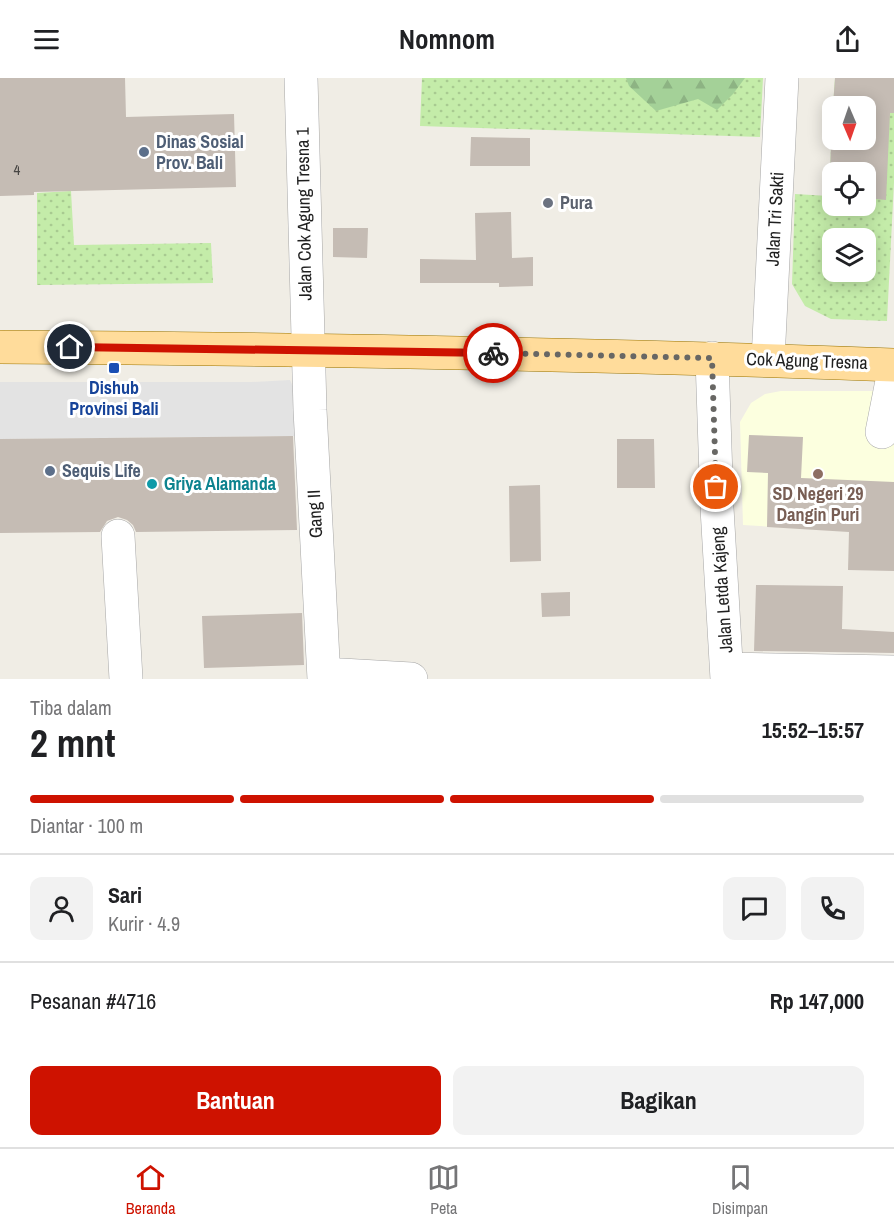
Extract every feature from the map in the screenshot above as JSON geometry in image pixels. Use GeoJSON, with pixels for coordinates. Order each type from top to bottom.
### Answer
{"type":"FeatureCollection","features":[{"type":"Feature","properties":{"kind":"main road","name":"Cok Agung Tresna"},"geometry":{"type":"LineString","coordinates":[[0,347],[712,358],[894,365]]}},
{"type":"Feature","properties":{"kind":"street","name":"Jalan Cok Agung Tresna 1"},"geometry":{"type":"LineString","coordinates":[[301,78],[308,350]]}},
{"type":"Feature","properties":{"kind":"street","name":"Jalan Tri Sakti"},"geometry":{"type":"LineString","coordinates":[[768,360],[782,78]]}},
{"type":"Feature","properties":{"kind":"street","name":"Gang II"},"geometry":{"type":"LineString","coordinates":[[308,350],[324,677]]}},
{"type":"Feature","properties":{"kind":"street","name":"Jalan Letda Kajeng"},"geometry":{"type":"LineString","coordinates":[[712,358],[717,508],[727,674]]}},
{"type":"Feature","properties":{"kind":"street"},"geometry":{"type":"LineString","coordinates":[[882,432],[894,371]]}},
{"type":"Feature","properties":{"kind":"street"},"geometry":{"type":"LineString","coordinates":[[118,536],[126,679]]}},
{"type":"Feature","properties":{"kind":"street"},"geometry":{"type":"LineString","coordinates":[[727,674],[894,672]]}},
{"type":"Feature","properties":{"kind":"street"},"geometry":{"type":"LineString","coordinates":[[324,677],[411,679]]}},
{"type":"Feature","properties":{"kind":"shaded area"},"geometry":{"type":"Polygon","coordinates":[[[290,380],[302,406],[303,436],[0,439],[0,382],[290,380]]]}},
{"type":"Feature","properties":{"kind":"shaded area","name":"SD Negeri 29 Dangin Puri"},"geometry":{"type":"Polygon","coordinates":[[[781,391],[894,391],[894,534],[743,525],[740,422],[751,403],[765,394],[781,391]]]}},
{"type":"Feature","properties":{"kind":"green space"},"geometry":{"type":"Polygon","coordinates":[[[422,78],[763,78],[760,137],[420,126],[422,78]]]}},
{"type":"Feature","properties":{"kind":"green space"},"geometry":{"type":"Polygon","coordinates":[[[626,78],[745,78],[717,110],[698,99],[656,111],[629,86],[626,78]]]}},
{"type":"Feature","properties":{"kind":"green space"},"geometry":{"type":"Polygon","coordinates":[[[835,78],[894,78],[894,182],[887,321],[831,319],[805,306],[792,284],[795,194],[822,196],[822,216],[876,216],[876,162],[830,162],[831,150],[876,150],[876,96],[834,96],[835,78]]]}},
{"type":"Feature","properties":{"kind":"green space"},"geometry":{"type":"Polygon","coordinates":[[[71,191],[74,245],[211,243],[213,283],[37,285],[37,193],[71,191]]]}},
{"type":"Feature","properties":{"kind":"building","name":"Dinas Sosial Prov. Bali"},"geometry":{"type":"Polygon","coordinates":[[[0,78],[125,78],[126,117],[234,114],[236,187],[34,192],[34,195],[0,196],[0,78]]]}},
{"type":"Feature","properties":{"kind":"building"},"geometry":{"type":"Polygon","coordinates":[[[835,78],[894,78],[894,113],[890,113],[886,200],[876,199],[876,162],[830,162],[831,150],[876,150],[876,96],[834,96],[835,78]]]}},
{"type":"Feature","properties":{"kind":"building"},"geometry":{"type":"Polygon","coordinates":[[[471,137],[530,138],[530,166],[470,166],[471,137]]]}},
{"type":"Feature","properties":{"kind":"building"},"geometry":{"type":"Polygon","coordinates":[[[511,212],[512,258],[533,257],[533,286],[499,287],[499,283],[420,283],[420,259],[476,260],[475,213],[511,212]]]}},
{"type":"Feature","properties":{"kind":"building"},"geometry":{"type":"Polygon","coordinates":[[[333,228],[368,228],[367,258],[333,257],[333,228]]]}},
{"type":"Feature","properties":{"kind":"building"},"geometry":{"type":"Polygon","coordinates":[[[749,435],[803,437],[801,478],[894,482],[894,571],[848,570],[849,532],[767,527],[768,473],[747,472],[749,435]]]}},
{"type":"Feature","properties":{"kind":"building","name":"Griya Alamanda"},"geometry":{"type":"Polygon","coordinates":[[[293,436],[297,530],[136,532],[127,520],[118,517],[107,521],[100,532],[0,533],[0,439],[293,436]]]}},
{"type":"Feature","properties":{"kind":"building"},"geometry":{"type":"Polygon","coordinates":[[[617,439],[654,439],[655,488],[617,488],[617,439]]]}},
{"type":"Feature","properties":{"kind":"building"},"geometry":{"type":"Polygon","coordinates":[[[540,485],[541,561],[510,562],[509,486],[540,485]]]}},
{"type":"Feature","properties":{"kind":"building"},"geometry":{"type":"Polygon","coordinates":[[[756,585],[843,586],[842,629],[894,632],[894,653],[754,651],[756,585]]]}},
{"type":"Feature","properties":{"kind":"building"},"geometry":{"type":"Polygon","coordinates":[[[570,592],[570,616],[542,617],[541,593],[570,592]]]}},
{"type":"Feature","properties":{"kind":"building"},"geometry":{"type":"Polygon","coordinates":[[[302,613],[304,665],[204,668],[202,616],[302,613]]]}},
{"type":"Feature","properties":{"kind":"way so far"},"geometry":{"type":"LineString","coordinates":[[493,353],[712,358],[716,487]]}},
{"type":"Feature","properties":{"kind":"place","name":"Dinas Sosial Prov. Bali"},"geometry":{"type":"Point","coordinates":[144,152]}},
{"type":"Feature","properties":{"kind":"place","name":"Pura"},"geometry":{"type":"Point","coordinates":[548,203]}},
{"type":"Feature","properties":{"kind":"place","name":"Dishub Provinsi Bali"},"geometry":{"type":"Point","coordinates":[114,368]}},
{"type":"Feature","properties":{"kind":"place","name":"Sequis Life"},"geometry":{"type":"Point","coordinates":[50,471]}},
{"type":"Feature","properties":{"kind":"place","name":"SD Negeri 29 Dangin Puri"},"geometry":{"type":"Point","coordinates":[818,474]}},
{"type":"Feature","properties":{"kind":"place","name":"Griya Alamanda"},"geometry":{"type":"Point","coordinates":[152,484]}},
{"type":"Feature","properties":{"kind":"route"},"geometry":{"type":"LineString","coordinates":[[70,347],[493,353]]}}]}
